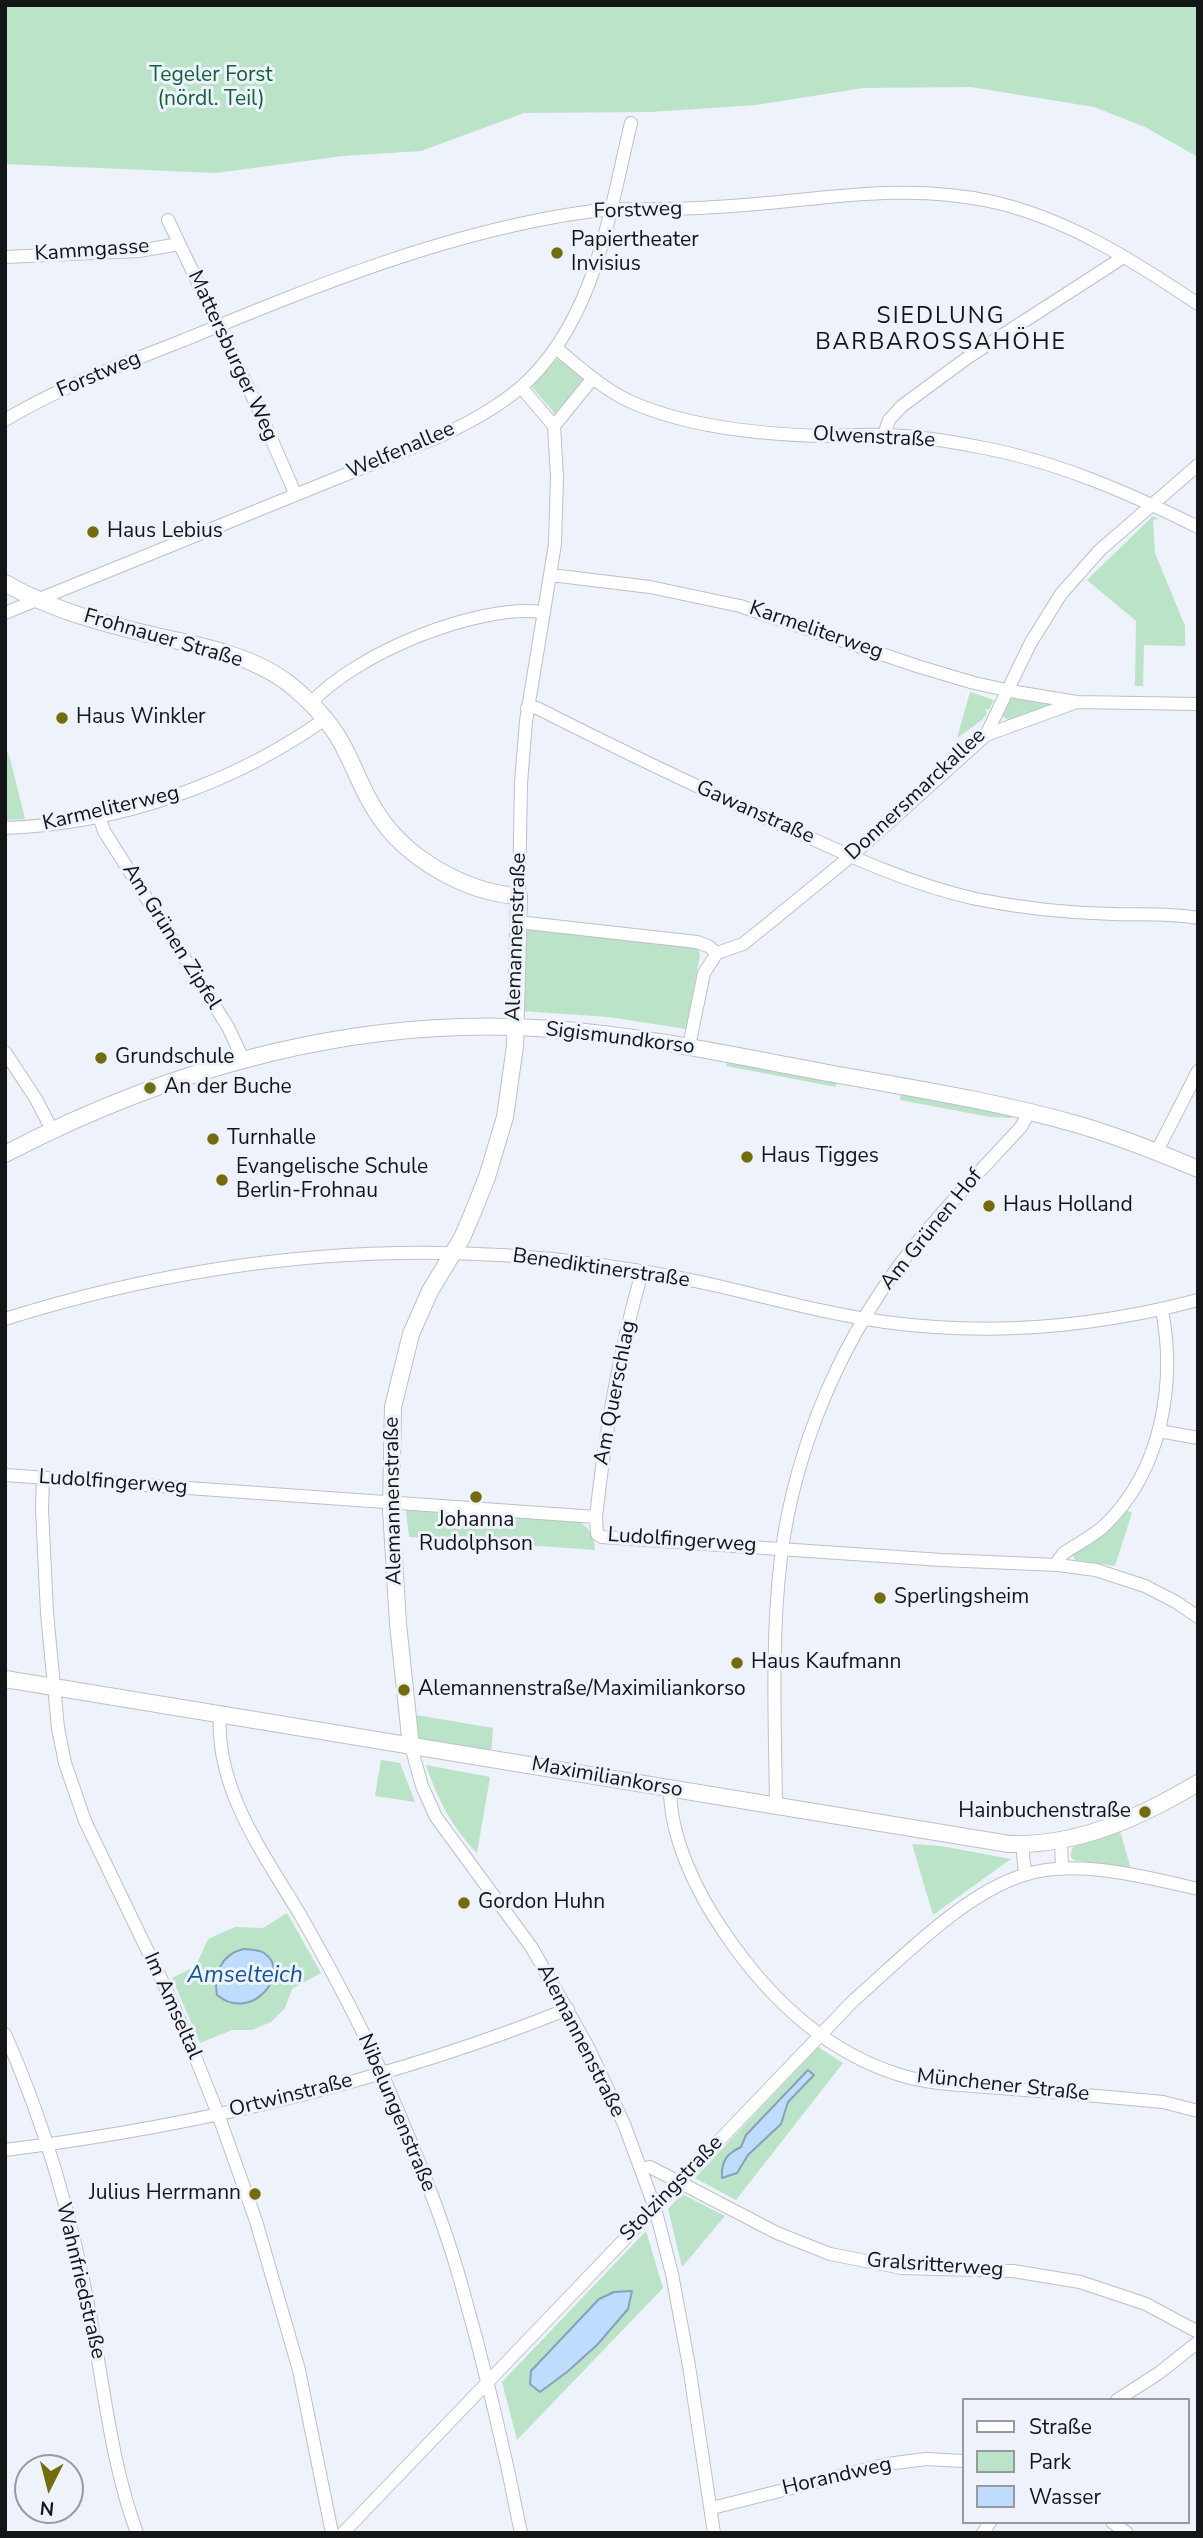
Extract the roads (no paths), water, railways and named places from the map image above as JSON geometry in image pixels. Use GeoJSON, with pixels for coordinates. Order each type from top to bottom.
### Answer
{"type":"FeatureCollection","features":[{"type":"Feature","properties":{"kind":"street","name":"Welfenallee"},"geometry":{"type":"LineString","coordinates":[[5,613],[466,424],[521,387],[556,348],[589,283],[631,123]]}},
{"type":"Feature","properties":{"kind":"street","name":"Forstweg"},"geometry":{"type":"LineString","coordinates":[[5,420],[68,387],[368,268],[433,247],[529,223],[610,209],[697,209],[888,191],[953,195],[991,201],[1062,226],[1122,256],[1198,304]]}},
{"type":"Feature","properties":{"kind":"street","name":"Mattersburger Weg"},"geometry":{"type":"LineString","coordinates":[[168,220],[219,325],[295,494]]}},
{"type":"Feature","properties":{"kind":"street","name":"Kammgasse"},"geometry":{"type":"LineString","coordinates":[[5,257],[139,251],[179,244]]}},
{"type":"Feature","properties":{"kind":"street"},"geometry":{"type":"LineString","coordinates":[[884,435],[889,419],[902,406],[967,358],[1122,256]]}},
{"type":"Feature","properties":{"kind":"street","name":"Olwenstraße"},"geometry":{"type":"LineString","coordinates":[[556,348],[593,378],[630,401],[695,421],[792,434],[884,435],[978,446],[1077,474],[1198,527]]}},
{"type":"Feature","properties":{"kind":"street"},"geometry":{"type":"LineString","coordinates":[[521,387],[554,426],[593,378]]}},
{"type":"Feature","properties":{"kind":"street","name":"Alemannenstraße"},"geometry":{"type":"LineString","coordinates":[[554,426],[556,521],[551,575],[527,708],[521,783],[515,1027],[510,1084],[498,1143],[473,1212],[420,1312],[397,1383],[391,1432],[390,1502],[398,1624],[411,1746],[422,1786],[436,1816],[532,1948],[568,2009],[610,2092],[655,2207],[681,2319],[714,2533]]}},
{"type":"Feature","properties":{"kind":"street","name":"Donnersmarckallee"},"geometry":{"type":"LineString","coordinates":[[717,953],[743,944],[851,857],[986,735],[1030,644],[1061,594],[1100,550],[1198,465]]}},
{"type":"Feature","properties":{"kind":"street","name":"Karmeliterweg"},"geometry":{"type":"LineString","coordinates":[[551,575],[661,589],[740,606],[928,669],[1007,690],[1077,702],[1198,704]]}},
{"type":"Feature","properties":{"kind":"street","name":"Frohnauer Straße"},"geometry":{"type":"LineString","coordinates":[[5,583],[37,600],[93,620],[240,658],[287,682],[325,719],[342,743],[378,816],[406,846],[455,878],[495,893],[519,896]]}},
{"type":"Feature","properties":{"kind":"street"},"geometry":{"type":"LineString","coordinates":[[311,703],[326,688],[356,667],[413,638],[444,627],[499,614],[543,611]]}},
{"type":"Feature","properties":{"kind":"street","name":"Karmeliterweg"},"geometry":{"type":"LineString","coordinates":[[986,735],[1077,702]]}},
{"type":"Feature","properties":{"kind":"street","name":"Gawanstraße"},"geometry":{"type":"LineString","coordinates":[[527,708],[537,709],[693,785],[851,857],[939,889],[1017,906],[1067,912],[1160,914],[1198,918]]}},
{"type":"Feature","properties":{"kind":"street","name":"Karmeliterweg"},"geometry":{"type":"LineString","coordinates":[[5,828],[69,822],[185,793],[250,765],[297,739],[325,719]]}},
{"type":"Feature","properties":{"kind":"street","name":"Am Grünen Zipfel"},"geometry":{"type":"LineString","coordinates":[[99,816],[104,831],[228,1027],[243,1059]]}},
{"type":"Feature","properties":{"kind":"street"},"geometry":{"type":"LineString","coordinates":[[517,922],[696,942],[708,946],[717,953],[704,974],[689,1046]]}},
{"type":"Feature","properties":{"kind":"street","name":"Sigismundkorso"},"geometry":{"type":"LineString","coordinates":[[5,1154],[52,1130],[150,1088],[243,1059],[373,1034],[444,1028],[515,1027],[623,1036],[689,1046],[1029,1112],[1088,1128],[1198,1169]]}},
{"type":"Feature","properties":{"kind":"street"},"geometry":{"type":"LineString","coordinates":[[5,1052],[36,1099],[52,1130]]}},
{"type":"Feature","properties":{"kind":"street"},"geometry":{"type":"LineString","coordinates":[[1157,1152],[1198,1071]]}},
{"type":"Feature","properties":{"kind":"street","name":"Am Grünen Hof"},"geometry":{"type":"LineString","coordinates":[[776,1806],[775,1665],[782,1549],[801,1465],[814,1424],[830,1384],[864,1318],[914,1245],[1021,1127],[1029,1112]]}},
{"type":"Feature","properties":{"kind":"street","name":"Benediktinerstraße"},"geometry":{"type":"LineString","coordinates":[[5,1319],[141,1282],[220,1267],[357,1253],[513,1256],[642,1272],[864,1318],[944,1327],[1072,1324],[1162,1310],[1198,1300]]}},
{"type":"Feature","properties":{"kind":"street","name":"Am Querschlag"},"geometry":{"type":"LineString","coordinates":[[596,1517],[612,1394],[642,1272]]}},
{"type":"Feature","properties":{"kind":"street"},"geometry":{"type":"LineString","coordinates":[[1058,1565],[1064,1553],[1103,1526],[1120,1508],[1143,1469],[1159,1431],[1168,1374],[1162,1310]]}},
{"type":"Feature","properties":{"kind":"street"},"geometry":{"type":"LineString","coordinates":[[1159,1431],[1198,1438]]}},
{"type":"Feature","properties":{"kind":"street","name":"Ludolfingerweg"},"geometry":{"type":"LineString","coordinates":[[5,1475],[596,1517],[595,1530],[602,1537],[1003,1564],[1058,1565],[1096,1570],[1124,1578],[1161,1593],[1198,1617]]}},
{"type":"Feature","properties":{"kind":"street","name":"Im Amseltal"},"geometry":{"type":"LineString","coordinates":[[43,1479],[47,1613],[58,1728],[65,1763],[76,1799],[166,1989],[218,2114],[256,2221],[299,2370],[332,2533]]}},
{"type":"Feature","properties":{"kind":"street","name":"Maximiliankorso"},"geometry":{"type":"LineString","coordinates":[[5,1679],[964,1837],[1022,1844],[1061,1841],[1093,1833],[1146,1812],[1198,1783]]}},
{"type":"Feature","properties":{"kind":"street","name":"Nibelungenstraße"},"geometry":{"type":"LineString","coordinates":[[220,1715],[219,1730],[224,1762],[245,1819],[330,1967],[382,2073],[424,2173],[458,2274],[487,2382],[521,2533]]}},
{"type":"Feature","properties":{"kind":"street","name":"Münchener Straße"},"geometry":{"type":"LineString","coordinates":[[670,1789],[670,1804],[687,1862],[718,1925],[766,1987],[791,2012],[841,2049],[872,2065],[919,2080],[1163,2102],[1198,2111]]}},
{"type":"Feature","properties":{"kind":"street"},"geometry":{"type":"LineString","coordinates":[[1061,1841],[1056,1870],[1126,1874],[1198,1889]]}},
{"type":"Feature","properties":{"kind":"street"},"geometry":{"type":"LineString","coordinates":[[1022,1844],[1024,1874]]}},
{"type":"Feature","properties":{"kind":"street","name":"Stolzingstraße"},"geometry":{"type":"LineString","coordinates":[[344,2533],[853,2001],[927,1936],[985,1894],[1024,1874],[1056,1870]]}},
{"type":"Feature","properties":{"kind":"street","name":"Ortwinstraße"},"geometry":{"type":"LineString","coordinates":[[5,2150],[218,2114],[382,2073],[476,2043],[568,2009]]}},
{"type":"Feature","properties":{"kind":"street","name":"Wahnfriedstraße"},"geometry":{"type":"LineString","coordinates":[[5,2034],[27,2087],[73,2238],[118,2474],[137,2533]]}},
{"type":"Feature","properties":{"kind":"street","name":"Gralsritterweg"},"geometry":{"type":"LineString","coordinates":[[641,2169],[650,2166],[777,2233],[830,2254],[902,2269],[995,2270],[1061,2278],[1105,2289],[1146,2304],[1198,2332]]}},
{"type":"Feature","properties":{"kind":"street"},"geometry":{"type":"LineString","coordinates":[[1120,2398],[1159,2373],[1198,2342]]}},
{"type":"Feature","properties":{"kind":"street","name":"Horandweg"},"geometry":{"type":"LineString","coordinates":[[712,2508],[887,2464],[926,2459],[962,2461]]}},
{"type":"Feature","properties":{"kind":"water","name":"Amselteich"},"geometry":{"type":"Polygon","coordinates":[[[243,1949],[264,1953],[272,1961],[274,1972],[264,1992],[255,1999],[243,2003],[230,2002],[217,1995],[216,1980],[224,1961],[243,1949]]]}},
{"type":"Feature","properties":{"kind":"water"},"geometry":{"type":"Polygon","coordinates":[[[808,2070],[814,2075],[788,2102],[781,2124],[748,2155],[737,2173],[722,2178],[722,2167],[728,2156],[741,2147],[746,2135],[808,2070]]]}},
{"type":"Feature","properties":{"kind":"water"},"geometry":{"type":"Polygon","coordinates":[[[632,2291],[628,2309],[597,2345],[540,2392],[530,2384],[531,2371],[599,2299],[614,2292],[632,2291]]]}},
{"type":"Feature","properties":{"kind":"place","name":"Papiertheater Invisius"},"geometry":{"type":"Point","coordinates":[557,253]}},
{"type":"Feature","properties":{"kind":"place","name":"Haus Lebius"},"geometry":{"type":"Point","coordinates":[93,532]}},
{"type":"Feature","properties":{"kind":"place","name":"Haus Winkler"},"geometry":{"type":"Point","coordinates":[62,718]}},
{"type":"Feature","properties":{"kind":"place","name":"Grundschule"},"geometry":{"type":"Point","coordinates":[101,1058]}},
{"type":"Feature","properties":{"kind":"place","name":"An der Buche"},"geometry":{"type":"Point","coordinates":[150,1088]}},
{"type":"Feature","properties":{"kind":"place","name":"Turnhalle"},"geometry":{"type":"Point","coordinates":[213,1139]}},
{"type":"Feature","properties":{"kind":"place","name":"Haus Tigges"},"geometry":{"type":"Point","coordinates":[747,1157]}},
{"type":"Feature","properties":{"kind":"place","name":"Evangelische Schule Berlin-Frohnau"},"geometry":{"type":"Point","coordinates":[222,1180]}},
{"type":"Feature","properties":{"kind":"place","name":"Haus Holland"},"geometry":{"type":"Point","coordinates":[989,1206]}},
{"type":"Feature","properties":{"kind":"place","name":"Johanna Rudolphson"},"geometry":{"type":"Point","coordinates":[476,1497]}},
{"type":"Feature","properties":{"kind":"place","name":"Sperlingsheim"},"geometry":{"type":"Point","coordinates":[880,1598]}},
{"type":"Feature","properties":{"kind":"place","name":"Haus Kaufmann"},"geometry":{"type":"Point","coordinates":[737,1663]}},
{"type":"Feature","properties":{"kind":"place","name":"Alemannenstraße/Maximiliankorso"},"geometry":{"type":"Point","coordinates":[404,1690]}},
{"type":"Feature","properties":{"kind":"place","name":"Hainbuchenstraße"},"geometry":{"type":"Point","coordinates":[1145,1812]}},
{"type":"Feature","properties":{"kind":"place","name":"Gordon Huhn"},"geometry":{"type":"Point","coordinates":[464,1903]}},
{"type":"Feature","properties":{"kind":"place","name":"Julius Herrmann"},"geometry":{"type":"Point","coordinates":[255,2194]}},
{"type":"Feature","properties":{"kind":"district","name":"SIEDLUNG BARBAROSSAHÖHE"},"geometry":{"type":"Point","coordinates":[941,330]}},
{"type":"Feature","properties":{"kind":"park label","name":"Tegeler Forst (nördl. Teil)"},"geometry":{"type":"Point","coordinates":[211,88]}}]}
